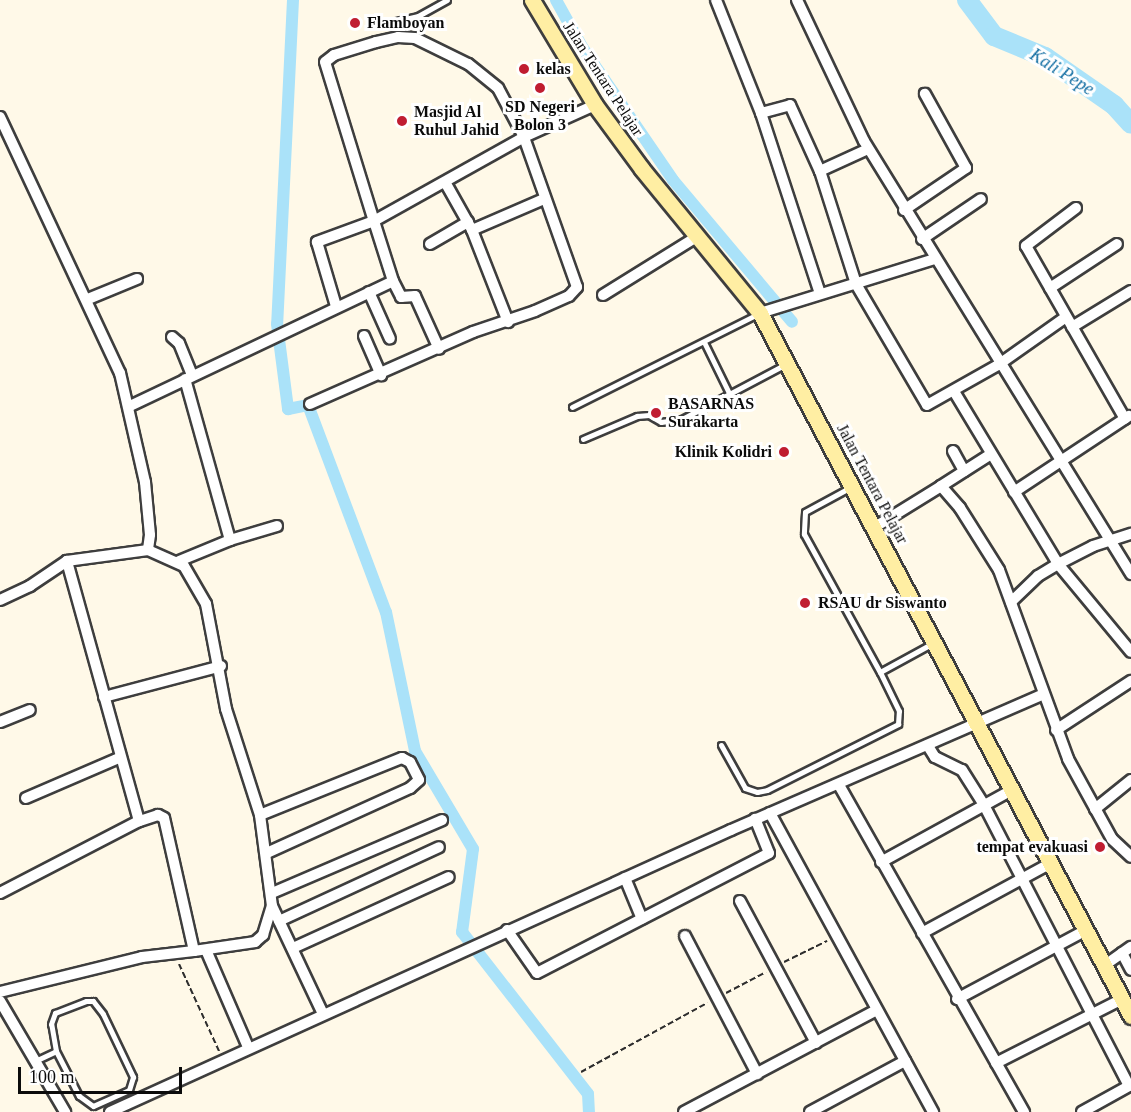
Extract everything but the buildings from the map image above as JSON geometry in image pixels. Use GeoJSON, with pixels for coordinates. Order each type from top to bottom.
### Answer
{"type":"FeatureCollection","features":[{"type":"Feature","properties":{"kind":"main road","name":"Jalan Tentara Pelajar"},"geometry":{"type":"LineString","coordinates":[[532,0],[595,105],[695,238],[771,309],[788,363],[936,642],[1010,791],[1131,1016]]}},
{"type":"Feature","properties":{"kind":"street"},"geometry":{"type":"LineString","coordinates":[[716,0],[761,113],[820,294]]}},
{"type":"Feature","properties":{"kind":"street"},"geometry":{"type":"LineString","coordinates":[[797,0],[839,95],[868,149],[998,365],[1131,574]]}},
{"type":"Feature","properties":{"kind":"street"},"geometry":{"type":"LineString","coordinates":[[310,404],[381,375],[439,348],[473,332],[508,322],[569,296],[577,287],[524,137],[511,109],[490,81],[447,51],[422,41],[398,37],[330,56],[325,64],[393,280],[401,297],[415,296],[439,348]]}},
{"type":"Feature","properties":{"kind":"street"},"geometry":{"type":"LineString","coordinates":[[904,210],[966,168],[925,94]]}},
{"type":"Feature","properties":{"kind":"street"},"geometry":{"type":"LineString","coordinates":[[336,306],[317,242],[375,221],[524,137],[595,105]]}},
{"type":"Feature","properties":{"kind":"street"},"geometry":{"type":"LineString","coordinates":[[761,113],[790,105],[820,171],[856,284],[926,404],[933,405],[955,393],[1066,317]]}},
{"type":"Feature","properties":{"kind":"street"},"geometry":{"type":"LineString","coordinates":[[0,117],[88,299],[120,373],[130,406],[150,509],[148,550]]}},
{"type":"Feature","properties":{"kind":"street"},"geometry":{"type":"LineString","coordinates":[[820,171],[868,149]]}},
{"type":"Feature","properties":{"kind":"street"},"geometry":{"type":"LineString","coordinates":[[445,182],[470,226],[508,322]]}},
{"type":"Feature","properties":{"kind":"street"},"geometry":{"type":"LineString","coordinates":[[430,244],[470,226],[544,199]]}},
{"type":"Feature","properties":{"kind":"street"},"geometry":{"type":"LineString","coordinates":[[922,239],[981,199]]}},
{"type":"Feature","properties":{"kind":"street"},"geometry":{"type":"LineString","coordinates":[[1014,492],[1128,417],[1066,317],[1027,245],[1076,208]]}},
{"type":"Feature","properties":{"kind":"street"},"geometry":{"type":"LineString","coordinates":[[603,295],[695,238]]}},
{"type":"Feature","properties":{"kind":"street"},"geometry":{"type":"LineString","coordinates":[[1050,288],[1117,244]]}},
{"type":"Feature","properties":{"kind":"street"},"geometry":{"type":"LineString","coordinates":[[771,309],[934,259]]}},
{"type":"Feature","properties":{"kind":"street"},"geometry":{"type":"LineString","coordinates":[[88,299],[137,279]]}},
{"type":"Feature","properties":{"kind":"street"},"geometry":{"type":"LineString","coordinates":[[130,406],[393,280]]}},
{"type":"Feature","properties":{"kind":"street"},"geometry":{"type":"LineString","coordinates":[[1072,327],[1131,291]]}},
{"type":"Feature","properties":{"kind":"street"},"geometry":{"type":"LineString","coordinates":[[369,292],[390,339]]}},
{"type":"Feature","properties":{"kind":"street"},"geometry":{"type":"LineString","coordinates":[[364,336],[381,375]]}},
{"type":"Feature","properties":{"kind":"street"},"geometry":{"type":"LineString","coordinates":[[172,337],[179,342],[230,540]]}},
{"type":"Feature","properties":{"kind":"street"},"geometry":{"type":"LineString","coordinates":[[955,393],[1059,564],[1131,652]]}},
{"type":"Feature","properties":{"kind":"street"},"geometry":{"type":"LineString","coordinates":[[953,451],[964,471]]}},
{"type":"Feature","properties":{"kind":"street"},"geometry":{"type":"LineString","coordinates":[[875,527],[991,454]]}},
{"type":"Feature","properties":{"kind":"street"},"geometry":{"type":"LineString","coordinates":[[941,486],[980,538],[999,570],[1018,595],[1042,695],[1056,730],[1112,839],[1131,857]]}},
{"type":"Feature","properties":{"kind":"street"},"geometry":{"type":"LineString","coordinates":[[179,561],[230,540],[277,526]]}},
{"type":"Feature","properties":{"kind":"street"},"geometry":{"type":"LineString","coordinates":[[1018,595],[1059,564],[1109,541],[1131,534]]}},
{"type":"Feature","properties":{"kind":"street"},"geometry":{"type":"LineString","coordinates":[[0,600],[30,586],[67,561],[148,550],[179,561],[199,586],[220,666],[226,709],[260,815],[272,893],[272,906],[258,941],[121,961],[0,992]]}},
{"type":"Feature","properties":{"kind":"street"},"geometry":{"type":"LineString","coordinates":[[67,561],[139,822]]}},
{"type":"Feature","properties":{"kind":"street"},"geometry":{"type":"LineString","coordinates":[[104,697],[220,666]]}},
{"type":"Feature","properties":{"kind":"street"},"geometry":{"type":"LineString","coordinates":[[1056,730],[1131,681]]}},
{"type":"Feature","properties":{"kind":"street"},"geometry":{"type":"LineString","coordinates":[[110,1112],[248,1047],[755,819],[839,785],[1042,695]]}},
{"type":"Feature","properties":{"kind":"street"},"geometry":{"type":"LineString","coordinates":[[0,722],[30,710]]}},
{"type":"Feature","properties":{"kind":"street"},"geometry":{"type":"LineString","coordinates":[[928,746],[935,757],[962,770],[984,805],[1130,1085],[1082,1112]]}},
{"type":"Feature","properties":{"kind":"street"},"geometry":{"type":"LineString","coordinates":[[26,798],[121,757]]}},
{"type":"Feature","properties":{"kind":"street"},"geometry":{"type":"LineString","coordinates":[[260,815],[402,758],[410,762],[419,780],[410,788],[267,853]]}},
{"type":"Feature","properties":{"kind":"street"},"geometry":{"type":"LineString","coordinates":[[1095,809],[1131,780]]}},
{"type":"Feature","properties":{"kind":"street"},"geometry":{"type":"LineString","coordinates":[[839,785],[957,999],[1024,1112]]}},
{"type":"Feature","properties":{"kind":"street"},"geometry":{"type":"LineString","coordinates":[[881,862],[1010,791]]}},
{"type":"Feature","properties":{"kind":"street"},"geometry":{"type":"LineString","coordinates":[[770,813],[933,1112]]}},
{"type":"Feature","properties":{"kind":"street"},"geometry":{"type":"LineString","coordinates":[[0,893],[139,822],[158,815],[164,818],[194,951]]}},
{"type":"Feature","properties":{"kind":"street"},"geometry":{"type":"LineString","coordinates":[[507,930],[537,973],[769,853],[755,819]]}},
{"type":"Feature","properties":{"kind":"street"},"geometry":{"type":"LineString","coordinates":[[272,893],[442,820]]}},
{"type":"Feature","properties":{"kind":"street"},"geometry":{"type":"LineString","coordinates":[[279,921],[439,848]]}},
{"type":"Feature","properties":{"kind":"street"},"geometry":{"type":"LineString","coordinates":[[922,933],[1049,864]]}},
{"type":"Feature","properties":{"kind":"street"},"geometry":{"type":"LineString","coordinates":[[292,948],[449,877]]}},
{"type":"Feature","properties":{"kind":"street"},"geometry":{"type":"LineString","coordinates":[[625,878],[642,919]]}},
{"type":"Feature","properties":{"kind":"street"},"geometry":{"type":"LineString","coordinates":[[740,901],[816,1042]]}},
{"type":"Feature","properties":{"kind":"street"},"geometry":{"type":"LineString","coordinates":[[272,906],[323,1014]]}},
{"type":"Feature","properties":{"kind":"street"},"geometry":{"type":"LineString","coordinates":[[957,999],[1086,930]]}},
{"type":"Feature","properties":{"kind":"street"},"geometry":{"type":"LineString","coordinates":[[685,936],[757,1074]]}},
{"type":"Feature","properties":{"kind":"street"},"geometry":{"type":"LineString","coordinates":[[206,950],[248,1047]]}},
{"type":"Feature","properties":{"kind":"street"},"geometry":{"type":"LineString","coordinates":[[1105,965],[1126,950],[1131,970]]}},
{"type":"Feature","properties":{"kind":"street"},"geometry":{"type":"LineString","coordinates":[[996,1063],[1122,999]]}},
{"type":"Feature","properties":{"kind":"street"},"geometry":{"type":"LineString","coordinates":[[0,1001],[65,1112]]}},
{"type":"Feature","properties":{"kind":"street"},"geometry":{"type":"LineString","coordinates":[[684,1112],[877,1010]]}},
{"type":"Feature","properties":{"kind":"street"},"geometry":{"type":"LineString","coordinates":[[817,1110],[905,1061]]}},
{"type":"Feature","properties":{"kind":"lane"},"geometry":{"type":"LineString","coordinates":[[392,22],[417,16],[447,0]]}},
{"type":"Feature","properties":{"kind":"lane"},"geometry":{"type":"LineString","coordinates":[[572,407],[771,309]]}},
{"type":"Feature","properties":{"kind":"lane"},"geometry":{"type":"LineString","coordinates":[[704,342],[730,395]]}},
{"type":"Feature","properties":{"kind":"lane"},"geometry":{"type":"LineString","coordinates":[[583,439],[637,416],[649,415],[661,422],[682,419],[788,363]]}},
{"type":"Feature","properties":{"kind":"lane"},"geometry":{"type":"LineString","coordinates":[[721,745],[745,788],[767,790],[898,724],[901,718],[899,711],[802,524],[805,512],[853,486]]}},
{"type":"Feature","properties":{"kind":"lane"},"geometry":{"type":"LineString","coordinates":[[880,672],[936,642]]}},
{"type":"Feature","properties":{"kind":"lane"},"geometry":{"type":"LineString","coordinates":[[93,1001],[103,1014],[133,1077],[133,1087],[93,1106],[85,1103],[56,1051],[51,1024],[55,1013],[70,1005],[93,1001]]}},
{"type":"Feature","properties":{"kind":"lane"},"geometry":{"type":"LineString","coordinates":[[35,1061],[56,1051]]}},
{"type":"Feature","properties":{"kind":"path"},"geometry":{"type":"LineString","coordinates":[[174,953],[223,1059]]}},
{"type":"Feature","properties":{"kind":"waterway"},"geometry":{"type":"LineString","coordinates":[[293,0],[277,324],[288,409],[308,405],[386,612],[415,751],[473,849],[462,932],[588,1094],[589,1112]]}},
{"type":"Feature","properties":{"kind":"waterway"},"geometry":{"type":"LineString","coordinates":[[556,0],[582,47],[673,180],[792,322]]}},
{"type":"Feature","properties":{"kind":"waterway","name":"Kali Pepe"},"geometry":{"type":"LineString","coordinates":[[967,0],[994,36],[1045,57],[1114,105],[1131,124]]}},
{"type":"Feature","properties":{"kind":"place","name":"Flamboyan"},"geometry":{"type":"Point","coordinates":[355,23]}},
{"type":"Feature","properties":{"kind":"place","name":"kelas"},"geometry":{"type":"Point","coordinates":[524,69]}},
{"type":"Feature","properties":{"kind":"place","name":"SD Negeri Bolon 3"},"geometry":{"type":"Point","coordinates":[540,88]}},
{"type":"Feature","properties":{"kind":"place","name":"Masjid Al Ruhul Jahid"},"geometry":{"type":"Point","coordinates":[402,121]}},
{"type":"Feature","properties":{"kind":"place","name":"BASARNAS Surakarta"},"geometry":{"type":"Point","coordinates":[656,413]}},
{"type":"Feature","properties":{"kind":"place","name":"Klinik Kolidri"},"geometry":{"type":"Point","coordinates":[784,452]}},
{"type":"Feature","properties":{"kind":"place","name":"RSAU dr Siswanto"},"geometry":{"type":"Point","coordinates":[805,603]}},
{"type":"Feature","properties":{"kind":"place","name":"tempat evakuasi"},"geometry":{"type":"Point","coordinates":[1100,847]}}]}
